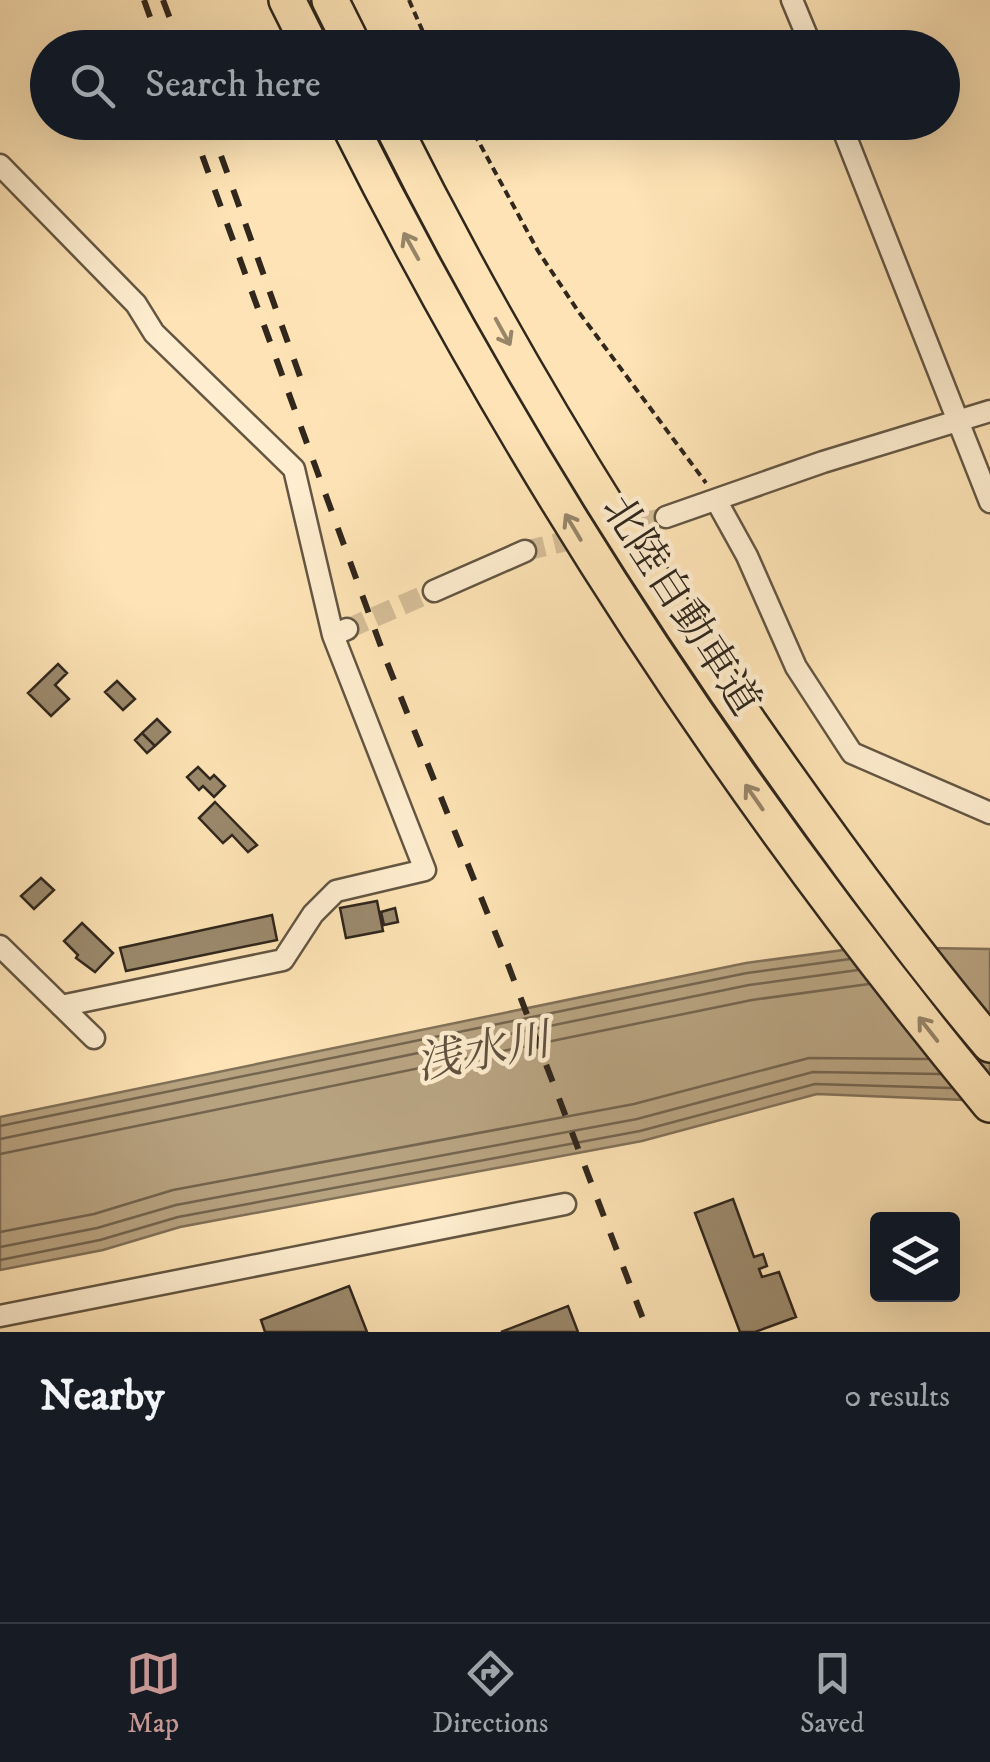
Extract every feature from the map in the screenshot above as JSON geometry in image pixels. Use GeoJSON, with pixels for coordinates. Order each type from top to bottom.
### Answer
{"type":"FeatureCollection","features":[{"type":"Feature","properties":{"kind":"highway"},"geometry":{"type":"LineString","coordinates":[[287,0],[302,30]]}},
{"type":"Feature","properties":{"kind":"highway"},"geometry":{"type":"LineString","coordinates":[[330,0],[345,30]]}},
{"type":"Feature","properties":{"kind":"highway","name":"北陸自動車道"},"geometry":{"type":"LineString","coordinates":[[358,140],[486,382],[587,551],[810,877],[990,1104]]}},
{"type":"Feature","properties":{"kind":"highway","name":"北陸自動車道"},"geometry":{"type":"LineString","coordinates":[[402,140],[519,361],[624,536],[731,698],[853,871],[990,1044]]}},
{"type":"Feature","properties":{"kind":"street"},"geometry":{"type":"LineString","coordinates":[[792,0],[804,30]]}},
{"type":"Feature","properties":{"kind":"street"},"geometry":{"type":"LineString","coordinates":[[847,140],[990,502]]}},
{"type":"Feature","properties":{"kind":"street"},"geometry":{"type":"LineString","coordinates":[[0,165],[136,304],[154,332],[294,469],[340,632],[426,870],[336,891],[313,914],[283,960],[61,1006]]}},
{"type":"Feature","properties":{"kind":"street"},"geometry":{"type":"LineString","coordinates":[[666,518],[823,462],[990,411]]}},
{"type":"Feature","properties":{"kind":"street"},"geometry":{"type":"LineString","coordinates":[[716,500],[748,556],[796,667],[852,753],[990,813]]}},
{"type":"Feature","properties":{"kind":"street"},"geometry":{"type":"LineString","coordinates":[[434,591],[525,552]]}},
{"type":"Feature","properties":{"kind":"street"},"geometry":{"type":"LineString","coordinates":[[0,946],[94,1038]]}},
{"type":"Feature","properties":{"kind":"street"},"geometry":{"type":"LineString","coordinates":[[0,1316],[565,1204]]}},
{"type":"Feature","properties":{"kind":"path"},"geometry":{"type":"LineString","coordinates":[[409,0],[422,30]]}},
{"type":"Feature","properties":{"kind":"path"},"geometry":{"type":"LineString","coordinates":[[478,140],[568,296],[716,500]]}},
{"type":"Feature","properties":{"kind":"water","name":"浅水川"},"geometry":{"type":"Polygon","coordinates":[[[866,947],[990,949],[990,1101],[817,1094],[642,1141],[180,1227],[103,1250],[0,1270],[0,1117],[746,963],[866,947]]]}},
{"type":"Feature","properties":{"kind":"building"},"geometry":{"type":"Polygon","coordinates":[[[58,664],[67,673],[55,685],[69,699],[51,716],[28,693],[58,664]]]}},
{"type":"Feature","properties":{"kind":"building"},"geometry":{"type":"Polygon","coordinates":[[[117,681],[135,699],[123,710],[105,692],[117,681]]]}},
{"type":"Feature","properties":{"kind":"building"},"geometry":{"type":"Polygon","coordinates":[[[157,719],[170,732],[155,746],[142,733],[157,719]]]}},
{"type":"Feature","properties":{"kind":"building"},"geometry":{"type":"Polygon","coordinates":[[[142,733],[155,746],[147,753],[135,740],[142,733]]]}},
{"type":"Feature","properties":{"kind":"building"},"geometry":{"type":"Polygon","coordinates":[[[198,767],[225,786],[214,797],[203,786],[199,790],[187,777],[198,767]]]}},
{"type":"Feature","properties":{"kind":"building"},"geometry":{"type":"Polygon","coordinates":[[[215,802],[257,845],[248,852],[232,835],[223,843],[199,818],[215,802]]]}},
{"type":"Feature","properties":{"kind":"building"},"geometry":{"type":"Polygon","coordinates":[[[41,878],[54,890],[34,909],[21,896],[41,878]]]}},
{"type":"Feature","properties":{"kind":"building"},"geometry":{"type":"Polygon","coordinates":[[[377,901],[383,931],[346,938],[340,908],[377,901]]]}},
{"type":"Feature","properties":{"kind":"building"},"geometry":{"type":"Polygon","coordinates":[[[395,908],[398,922],[384,925],[381,912],[395,908]]]}},
{"type":"Feature","properties":{"kind":"building"},"geometry":{"type":"Polygon","coordinates":[[[272,915],[277,940],[126,971],[120,948],[272,915]]]}},
{"type":"Feature","properties":{"kind":"building"},"geometry":{"type":"Polygon","coordinates":[[[82,923],[113,953],[95,972],[76,958],[78,955],[64,941],[82,923]]]}},
{"type":"Feature","properties":{"kind":"building"},"geometry":{"type":"Polygon","coordinates":[[[733,1199],[754,1257],[763,1254],[767,1266],[759,1269],[762,1277],[779,1272],[796,1317],[755,1332],[740,1332],[695,1213],[733,1199]]]}},
{"type":"Feature","properties":{"kind":"building"},"geometry":{"type":"Polygon","coordinates":[[[349,1286],[367,1332],[265,1332],[261,1320],[349,1286]]]}},
{"type":"Feature","properties":{"kind":"building"},"geometry":{"type":"Polygon","coordinates":[[[568,1306],[578,1332],[501,1332],[568,1306]]]}},
{"type":"Feature","properties":{"kind":"tunnel"},"geometry":{"type":"LineString","coordinates":[[525,551],[666,517]]}},
{"type":"Feature","properties":{"kind":"tunnel"},"geometry":{"type":"LineString","coordinates":[[347,629],[434,591]]}},
{"type":"Feature","properties":{"kind":"railway"},"geometry":{"type":"LineString","coordinates":[[144,0],[155,30]]}},
{"type":"Feature","properties":{"kind":"railway"},"geometry":{"type":"LineString","coordinates":[[163,0],[174,30]]}},
{"type":"Feature","properties":{"kind":"railway"},"geometry":{"type":"LineString","coordinates":[[197,140],[384,655],[507,962],[648,1332]]}},
{"type":"Feature","properties":{"kind":"railway"},"geometry":{"type":"LineString","coordinates":[[215,140],[302,382]]}}]}
